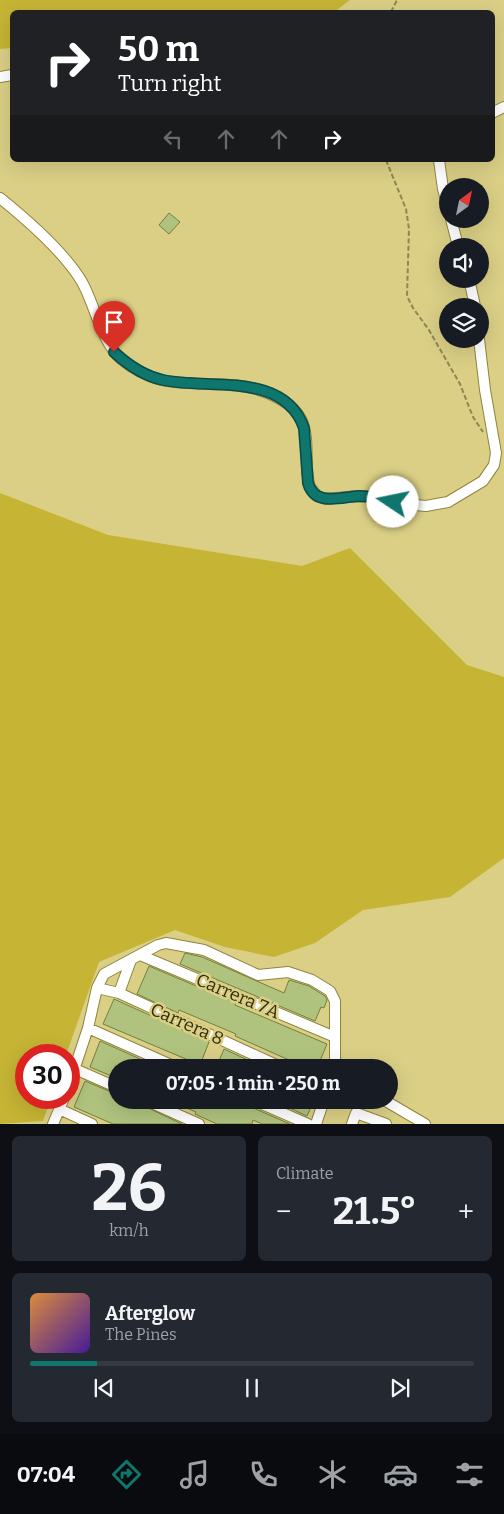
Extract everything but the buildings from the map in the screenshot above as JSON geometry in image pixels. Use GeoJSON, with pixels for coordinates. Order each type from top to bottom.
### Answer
{"type":"FeatureCollection","features":[{"type":"Feature","properties":{"kind":"street"},"geometry":{"type":"LineString","coordinates":[[439,162],[441,178]]}},
{"type":"Feature","properties":{"kind":"street"},"geometry":{"type":"LineString","coordinates":[[0,198],[29,222],[72,268],[82,283],[114,352],[128,364],[145,374],[163,380],[239,385],[255,388],[271,394],[290,406],[299,416],[304,428],[308,483],[311,490],[317,496],[330,500],[358,496],[382,498],[415,506],[448,502],[483,481],[488,476],[496,459],[480,348]]}},
{"type":"Feature","properties":{"kind":"street"},"geometry":{"type":"LineString","coordinates":[[80,1053],[97,988],[104,974],[158,945],[166,943],[204,950],[258,975],[288,972],[312,980],[330,991],[334,1001],[335,1059]]}},
{"type":"Feature","properties":{"kind":"street"},"geometry":{"type":"LineString","coordinates":[[119,994],[136,958]]}},
{"type":"Feature","properties":{"kind":"street","name":"Carrera 7A"},"geometry":{"type":"LineString","coordinates":[[136,958],[335,1037]]}},
{"type":"Feature","properties":{"kind":"street","name":"Carrera 8"},"geometry":{"type":"LineString","coordinates":[[97,988],[119,994],[263,1059]]}},
{"type":"Feature","properties":{"kind":"street"},"geometry":{"type":"LineString","coordinates":[[88,1028],[158,1059]]}},
{"type":"Feature","properties":{"kind":"street"},"geometry":{"type":"LineString","coordinates":[[80,1071],[108,1084]]}},
{"type":"Feature","properties":{"kind":"street"},"geometry":{"type":"LineString","coordinates":[[53,1124],[59,1109],[92,1124]]}},
{"type":"Feature","properties":{"kind":"street"},"geometry":{"type":"LineString","coordinates":[[165,1109],[199,1124]]}},
{"type":"Feature","properties":{"kind":"street"},"geometry":{"type":"LineString","coordinates":[[274,1109],[308,1124]]}},
{"type":"Feature","properties":{"kind":"street"},"geometry":{"type":"LineString","coordinates":[[316,1124],[321,1109]]}},
{"type":"Feature","properties":{"kind":"street"},"geometry":{"type":"LineString","coordinates":[[398,1109],[423,1124]]}},
{"type":"Feature","properties":{"kind":"street"},"geometry":{"type":"LineString","coordinates":[[352,1124],[356,1113],[386,1124]]}},
{"type":"Feature","properties":{"kind":"path"},"geometry":{"type":"LineString","coordinates":[[387,162],[406,209],[409,229],[406,296],[429,330],[460,384],[473,417],[487,437],[494,439]]}},
{"type":"Feature","properties":{"kind":"shaded area"},"geometry":{"type":"Polygon","coordinates":[[[0,0],[350,0],[337,10],[10,10],[10,48],[0,49],[0,0]]]}},
{"type":"Feature","properties":{"kind":"shaded area"},"geometry":{"type":"Polygon","coordinates":[[[0,493],[108,535],[302,566],[350,548],[467,665],[504,677],[504,858],[450,897],[363,910],[315,943],[274,957],[225,947],[175,930],[99,962],[70,1044],[15,1044],[15,1109],[47,1109],[43,1121],[0,1124],[0,493]]]}},
{"type":"Feature","properties":{"kind":"route"},"geometry":{"type":"LineString","coordinates":[[114,352],[136,370],[154,378],[172,382],[247,386],[263,390],[285,401],[296,411],[302,422],[308,483],[311,490],[317,496],[330,500],[358,496],[382,498],[393,502]]}}]}
